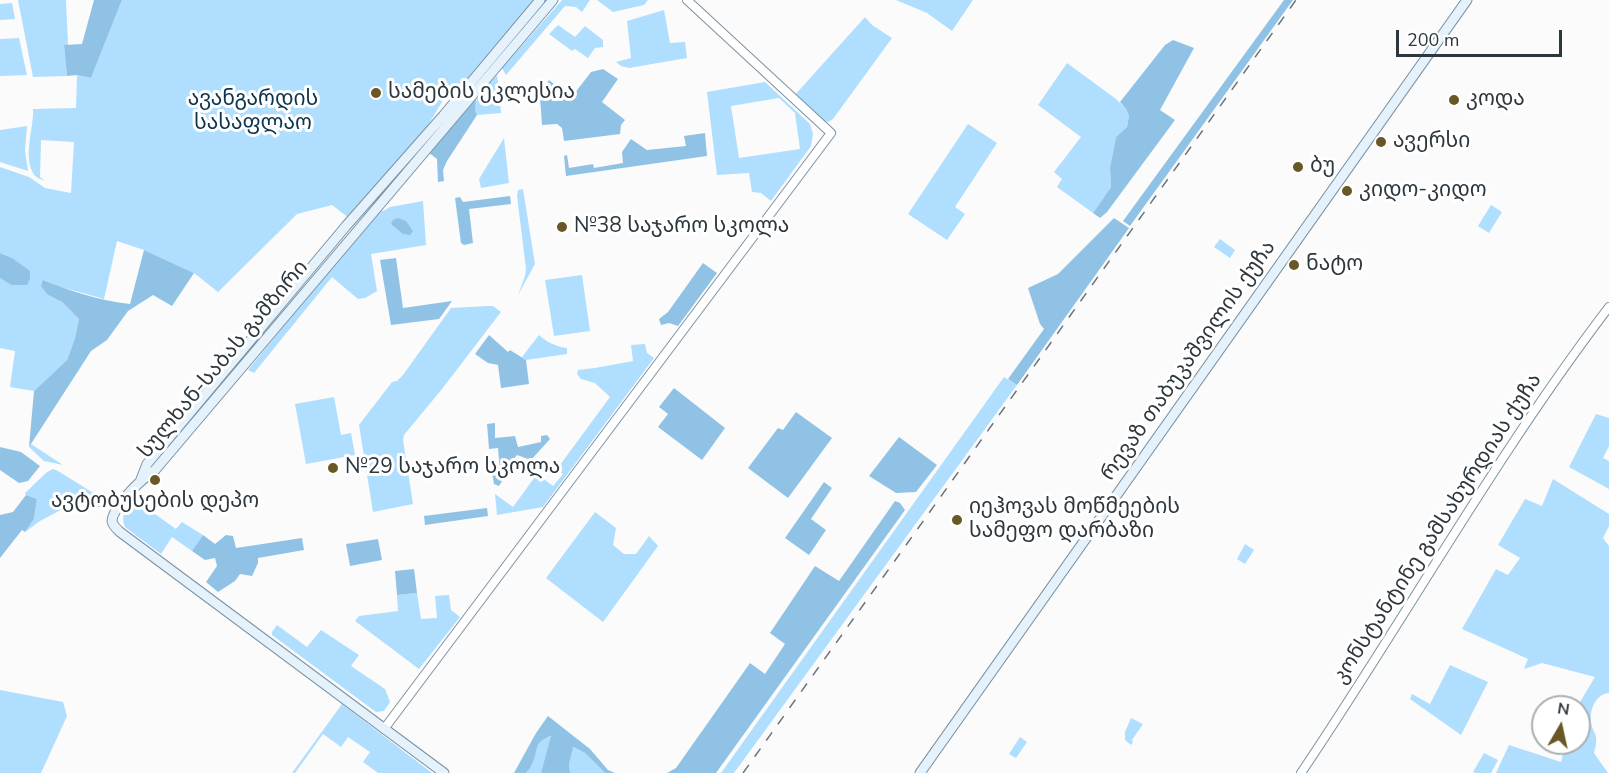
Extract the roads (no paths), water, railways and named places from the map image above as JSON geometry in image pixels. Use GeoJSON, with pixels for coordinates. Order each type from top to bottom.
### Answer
{"type":"FeatureCollection","features":[{"type":"Feature","properties":{"kind":"main road","name":"სულხან-საბას გამზირი"},"geometry":{"type":"LineString","coordinates":[[140,482],[147,464],[346,226],[540,0]]}},
{"type":"Feature","properties":{"kind":"main road","name":"სულხან-საბას გამზირი"},"geometry":{"type":"LineString","coordinates":[[140,482],[155,470],[553,0]]}},
{"type":"Feature","properties":{"kind":"main road","name":"რევაზ თაბუკაშვილის ქუჩა"},"geometry":{"type":"LineString","coordinates":[[920,773],[1467,0]]}},
{"type":"Feature","properties":{"kind":"main road"},"geometry":{"type":"LineString","coordinates":[[140,482],[114,513],[112,520],[114,526],[444,773]]}},
{"type":"Feature","properties":{"kind":"street"},"geometry":{"type":"LineString","coordinates":[[384,729],[831,133],[687,0]]}},
{"type":"Feature","properties":{"kind":"street","name":"კონსტანტინე გამსახურდიას ქუჩა"},"geometry":{"type":"LineString","coordinates":[[1301,773],[1336,722],[1527,421],[1609,307]]}},
{"type":"Feature","properties":{"kind":"railway"},"geometry":{"type":"LineString","coordinates":[[743,773],[1296,0]]}},
{"type":"Feature","properties":{"kind":"place","name":"სამების ეკლესია"},"geometry":{"type":"Point","coordinates":[376,93]}},
{"type":"Feature","properties":{"kind":"place","name":"კოდა"},"geometry":{"type":"Point","coordinates":[1454,100]}},
{"type":"Feature","properties":{"kind":"place","name":"ავერსი"},"geometry":{"type":"Point","coordinates":[1381,142]}},
{"type":"Feature","properties":{"kind":"place","name":"ბუ"},"geometry":{"type":"Point","coordinates":[1298,167]}},
{"type":"Feature","properties":{"kind":"place","name":"კიდო-კიდო"},"geometry":{"type":"Point","coordinates":[1347,191]}},
{"type":"Feature","properties":{"kind":"place","name":"№38 საჯარო სკოლა"},"geometry":{"type":"Point","coordinates":[562,227]}},
{"type":"Feature","properties":{"kind":"place","name":"ნატო"},"geometry":{"type":"Point","coordinates":[1294,265]}},
{"type":"Feature","properties":{"kind":"place","name":"№29 საჯარო სკოლა"},"geometry":{"type":"Point","coordinates":[333,468]}},
{"type":"Feature","properties":{"kind":"place","name":"ავტობუსების დეპო"},"geometry":{"type":"Point","coordinates":[155,480]}},
{"type":"Feature","properties":{"kind":"place","name":"იეჰოვას მოწმეების სამეფო დარბაზი"},"geometry":{"type":"Point","coordinates":[957,520]}},
{"type":"Feature","properties":{"kind":"park label","name":"ავანგარდის სასაფლაო"},"geometry":{"type":"Point","coordinates":[253,112]}}]}
